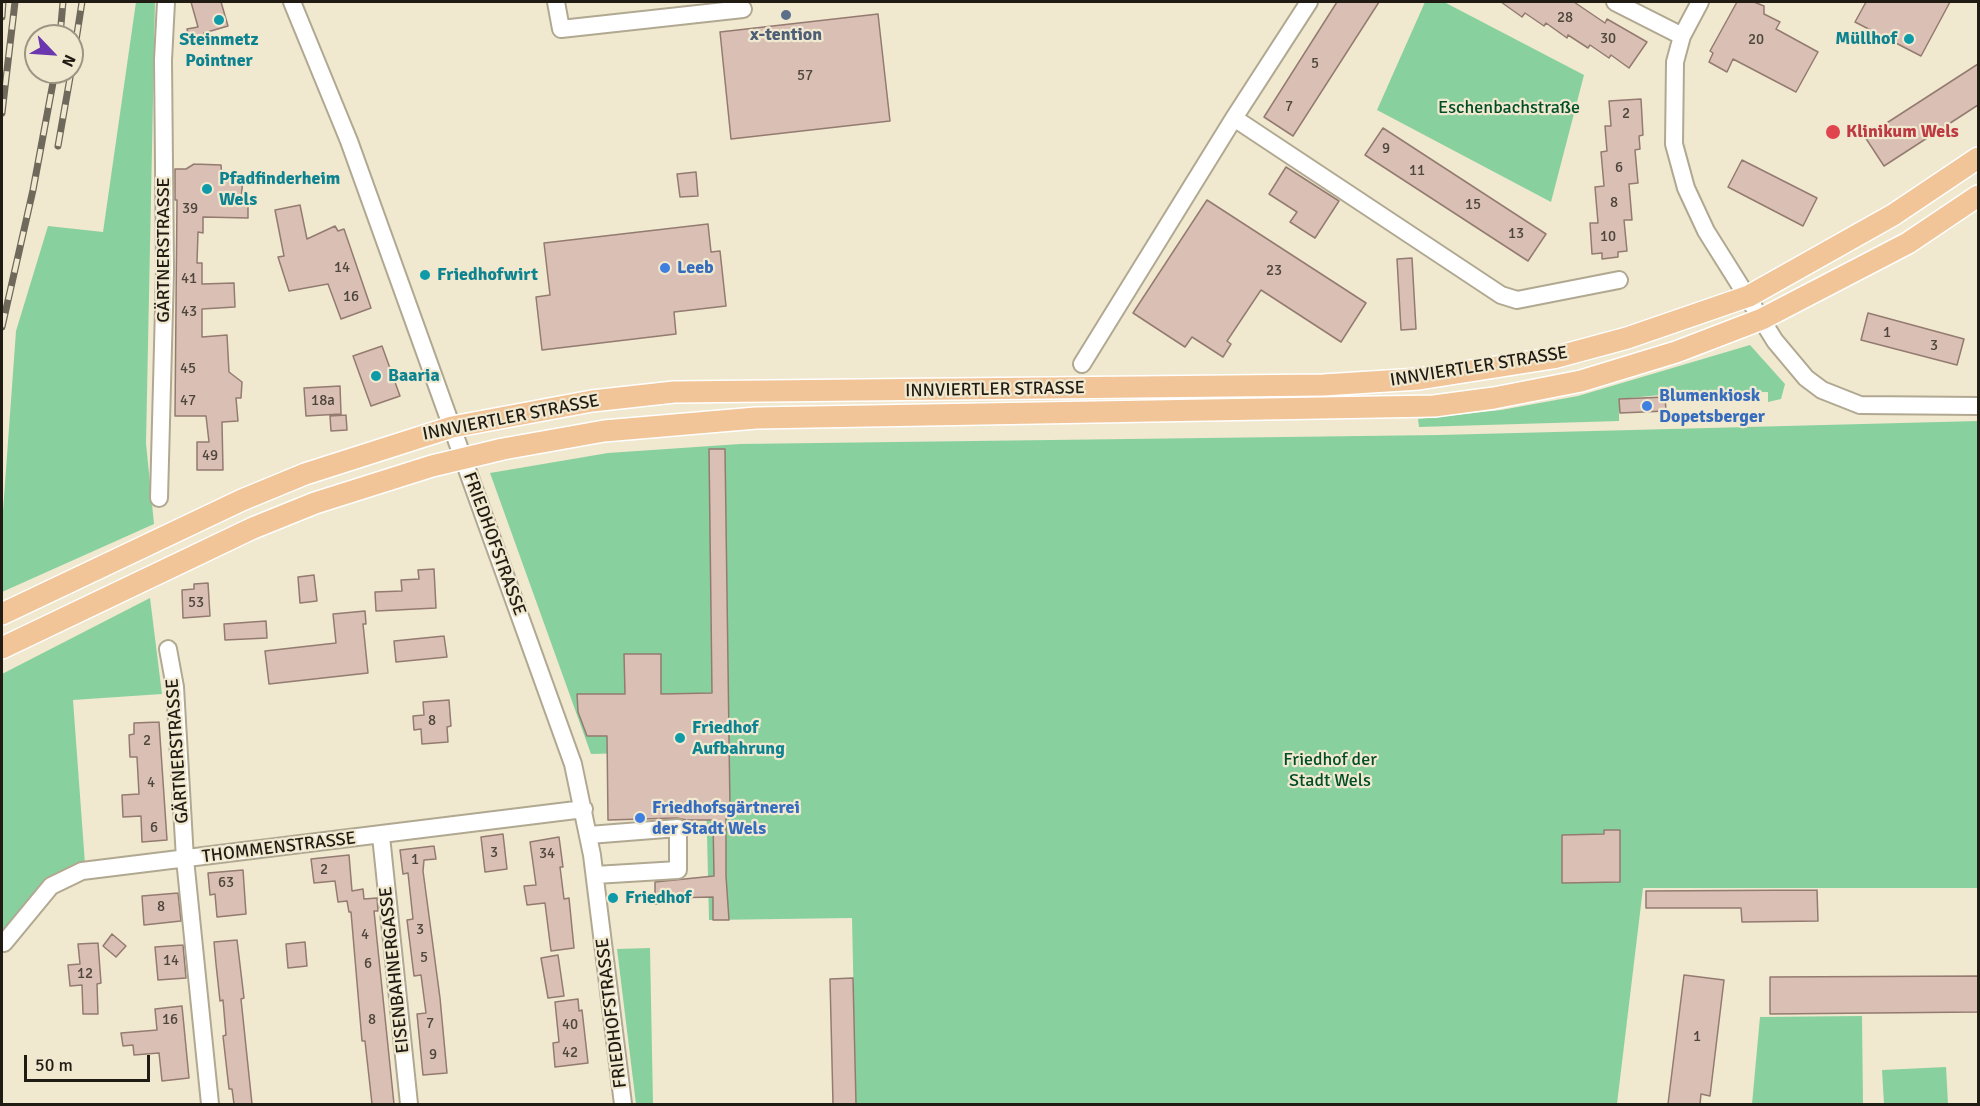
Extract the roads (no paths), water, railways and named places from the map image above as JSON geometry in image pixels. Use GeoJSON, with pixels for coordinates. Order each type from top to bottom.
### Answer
{"type":"FeatureCollection","features":[{"type":"Feature","properties":{"kind":"main road","name":"INNVIERTLER STRASSE"},"geometry":{"type":"LineString","coordinates":[[2,614],[242,500],[315,470],[452,427],[592,401],[674,392],[1323,385],[1419,380],[1553,358],[1627,338],[1749,296],[1893,215],[1978,158]]}},
{"type":"Feature","properties":{"kind":"main road","name":"INNVIERTLER STRASSE"},"geometry":{"type":"LineString","coordinates":[[2,648],[253,528],[315,503],[432,466],[604,431],[756,418],[1434,406],[1494,398],[1581,381],[1676,352],[1762,319],[1908,243],[1978,196]]}},
{"type":"Feature","properties":{"kind":"street","name":"GÄRTNERSTRASSE"},"geometry":{"type":"LineString","coordinates":[[159,498],[165,270],[163,60],[166,2]]}},
{"type":"Feature","properties":{"kind":"street","name":"FRIEDHOFSTRASSE"},"geometry":{"type":"LineString","coordinates":[[292,2],[350,141],[567,746],[589,834],[624,1104]]}},
{"type":"Feature","properties":{"kind":"street"},"geometry":{"type":"LineString","coordinates":[[556,2],[561,29],[743,9]]}},
{"type":"Feature","properties":{"kind":"street"},"geometry":{"type":"LineString","coordinates":[[1082,364],[1234,118],[1309,2]]}},
{"type":"Feature","properties":{"kind":"street"},"geometry":{"type":"LineString","coordinates":[[1615,2],[1683,36]]}},
{"type":"Feature","properties":{"kind":"street"},"geometry":{"type":"LineString","coordinates":[[1700,2],[1683,36],[1675,62],[1674,144],[1686,188],[1706,231],[1789,360],[1806,378],[1839,399],[1860,405],[1978,406]]}},
{"type":"Feature","properties":{"kind":"street"},"geometry":{"type":"LineString","coordinates":[[1234,118],[1501,295],[1517,300],[1619,280]]}},
{"type":"Feature","properties":{"kind":"street","name":"GÄRTNERSTRASSE"},"geometry":{"type":"LineString","coordinates":[[168,649],[176,698],[185,859],[210,1104]]}},
{"type":"Feature","properties":{"kind":"street","name":"THOMMENSTRASSE"},"geometry":{"type":"LineString","coordinates":[[4,943],[51,886],[82,871],[381,836],[584,809]]}},
{"type":"Feature","properties":{"kind":"street"},"geometry":{"type":"LineString","coordinates":[[589,834],[678,828],[678,870],[595,875]]}},
{"type":"Feature","properties":{"kind":"street","name":"EISENBAHNERGASSE"},"geometry":{"type":"LineString","coordinates":[[381,836],[409,1104]]}},
{"type":"Feature","properties":{"kind":"railway"},"geometry":{"type":"LineString","coordinates":[[2,17],[3,2]]}},
{"type":"Feature","properties":{"kind":"railway"},"geometry":{"type":"LineString","coordinates":[[2,113],[15,2]]}},
{"type":"Feature","properties":{"kind":"railway"},"geometry":{"type":"LineString","coordinates":[[61,24],[63,2]]}},
{"type":"Feature","properties":{"kind":"railway"},"geometry":{"type":"LineString","coordinates":[[79,24],[82,2]]}},
{"type":"Feature","properties":{"kind":"railway"},"geometry":{"type":"LineString","coordinates":[[2,327],[33,190],[53,84]]}},
{"type":"Feature","properties":{"kind":"railway"},"geometry":{"type":"LineString","coordinates":[[58,146],[69,84]]}},
{"type":"Feature","properties":{"kind":"place","name":"x-tention"},"geometry":{"type":"Point","coordinates":[786,15]}},
{"type":"Feature","properties":{"kind":"place","name":"Steinmetz Pointner"},"geometry":{"type":"Point","coordinates":[219,20]}},
{"type":"Feature","properties":{"kind":"place","name":"Müllhof"},"geometry":{"type":"Point","coordinates":[1909,39]}},
{"type":"Feature","properties":{"kind":"place","name":"Klinikum Wels"},"geometry":{"type":"Point","coordinates":[1833,132]}},
{"type":"Feature","properties":{"kind":"place","name":"Pfadfinderheim Wels"},"geometry":{"type":"Point","coordinates":[207,189]}},
{"type":"Feature","properties":{"kind":"place","name":"Leeb"},"geometry":{"type":"Point","coordinates":[665,268]}},
{"type":"Feature","properties":{"kind":"place","name":"Friedhofwirt"},"geometry":{"type":"Point","coordinates":[425,275]}},
{"type":"Feature","properties":{"kind":"place","name":"Baaria"},"geometry":{"type":"Point","coordinates":[376,376]}},
{"type":"Feature","properties":{"kind":"place","name":"Blumenkiosk Dopetsberger"},"geometry":{"type":"Point","coordinates":[1647,406]}},
{"type":"Feature","properties":{"kind":"place","name":"Friedhof Aufbahrung"},"geometry":{"type":"Point","coordinates":[680,738]}},
{"type":"Feature","properties":{"kind":"place","name":"Friedhofsgärtnerei der Stadt Wels"},"geometry":{"type":"Point","coordinates":[640,818]}},
{"type":"Feature","properties":{"kind":"place","name":"Friedhof"},"geometry":{"type":"Point","coordinates":[613,898]}},
{"type":"Feature","properties":{"kind":"park label","name":"Eschenbachstraße"},"geometry":{"type":"Point","coordinates":[1509,108]}},
{"type":"Feature","properties":{"kind":"park label","name":"Friedhof der Stadt Wels"},"geometry":{"type":"Point","coordinates":[1330,770]}}]}
